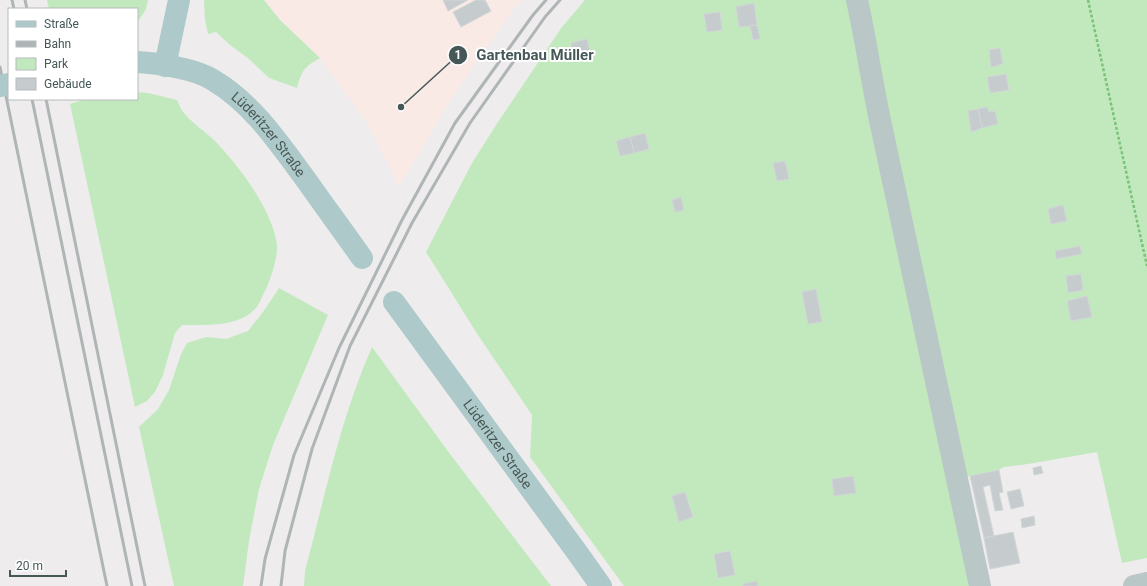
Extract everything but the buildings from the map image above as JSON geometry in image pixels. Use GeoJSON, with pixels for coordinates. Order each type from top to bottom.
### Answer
{"type":"FeatureCollection","features":[{"type":"Feature","properties":{"kind":"main road"},"geometry":{"type":"LineString","coordinates":[[165,66],[178,0]]}},
{"type":"Feature","properties":{"kind":"main road","name":"Lüderitzer Straße"},"geometry":{"type":"LineString","coordinates":[[138,62],[192,71],[213,80],[239,98],[280,144],[362,258]]}},
{"type":"Feature","properties":{"kind":"main road","name":"Lüderitzer Straße"},"geometry":{"type":"LineString","coordinates":[[394,302],[601,586]]}},
{"type":"Feature","properties":{"kind":"street"},"geometry":{"type":"LineString","coordinates":[[857,0],[932,366],[980,586]]}},
{"type":"Feature","properties":{"kind":"street"},"geometry":{"type":"LineString","coordinates":[[1134,586],[1147,583]]}},
{"type":"Feature","properties":{"kind":"path"},"geometry":{"type":"LineString","coordinates":[[1088,0],[1147,266]]}},
{"type":"Feature","properties":{"kind":"shaded area"},"geometry":{"type":"Polygon","coordinates":[[[264,0],[522,0],[515,7],[455,93],[398,188],[390,167],[365,120],[320,58],[280,20],[264,0]]]}},
{"type":"Feature","properties":{"kind":"green space"},"geometry":{"type":"Polygon","coordinates":[[[47,0],[148,0],[146,9],[138,21],[138,8],[49,8],[47,0]]]}},
{"type":"Feature","properties":{"kind":"green space"},"geometry":{"type":"Polygon","coordinates":[[[204,0],[264,0],[280,20],[320,58],[304,70],[297,88],[269,78],[249,59],[216,32],[208,34],[205,20],[204,0]]]}},
{"type":"Feature","properties":{"kind":"green space"},"geometry":{"type":"Polygon","coordinates":[[[585,0],[851,0],[976,586],[624,586],[530,457],[532,415],[476,332],[426,252],[472,163],[562,27],[585,0]]]}},
{"type":"Feature","properties":{"kind":"green space"},"geometry":{"type":"Polygon","coordinates":[[[862,0],[1147,0],[1147,558],[1122,563],[1097,452],[1004,467],[999,470],[965,477],[862,0]]]}},
{"type":"Feature","properties":{"kind":"green space"},"geometry":{"type":"Polygon","coordinates":[[[138,92],[177,100],[182,110],[188,117],[212,138],[235,163],[254,190],[269,218],[277,245],[275,261],[270,279],[256,308],[247,316],[239,320],[210,325],[182,325],[175,333],[163,375],[155,392],[147,401],[135,407],[70,104],[83,100],[138,100],[138,92]]]}},
{"type":"Feature","properties":{"kind":"green space"},"geometry":{"type":"Polygon","coordinates":[[[279,288],[328,315],[273,445],[259,489],[249,541],[243,586],[174,586],[139,427],[158,409],[169,390],[181,354],[187,343],[206,337],[226,339],[248,331],[279,288]]]}},
{"type":"Feature","properties":{"kind":"green space"},"geometry":{"type":"Polygon","coordinates":[[[372,347],[450,454],[551,586],[304,586],[305,571],[334,458],[351,402],[372,347]]]}},
{"type":"Feature","properties":{"kind":"railway"},"geometry":{"type":"LineString","coordinates":[[12,0],[14,8]]}},
{"type":"Feature","properties":{"kind":"railway"},"geometry":{"type":"LineString","coordinates":[[25,0],[27,8]]}},
{"type":"Feature","properties":{"kind":"railway"},"geometry":{"type":"LineString","coordinates":[[261,586],[265,559],[294,455],[339,348],[402,220],[455,123],[533,15],[546,0]]}},
{"type":"Feature","properties":{"kind":"railway"},"geometry":{"type":"LineString","coordinates":[[281,586],[285,551],[312,449],[350,346],[412,223],[470,123],[545,17],[560,0]]}},
{"type":"Feature","properties":{"kind":"railway"},"geometry":{"type":"LineString","coordinates":[[0,67],[107,586]]}},
{"type":"Feature","properties":{"kind":"railway"},"geometry":{"type":"LineString","coordinates":[[32,100],[132,586]]}},
{"type":"Feature","properties":{"kind":"railway"},"geometry":{"type":"LineString","coordinates":[[46,100],[145,586]]}},
{"type":"Feature","properties":{"kind":"place","name":"Gartenbau Müller"},"geometry":{"type":"Point","coordinates":[401,107]}}]}
